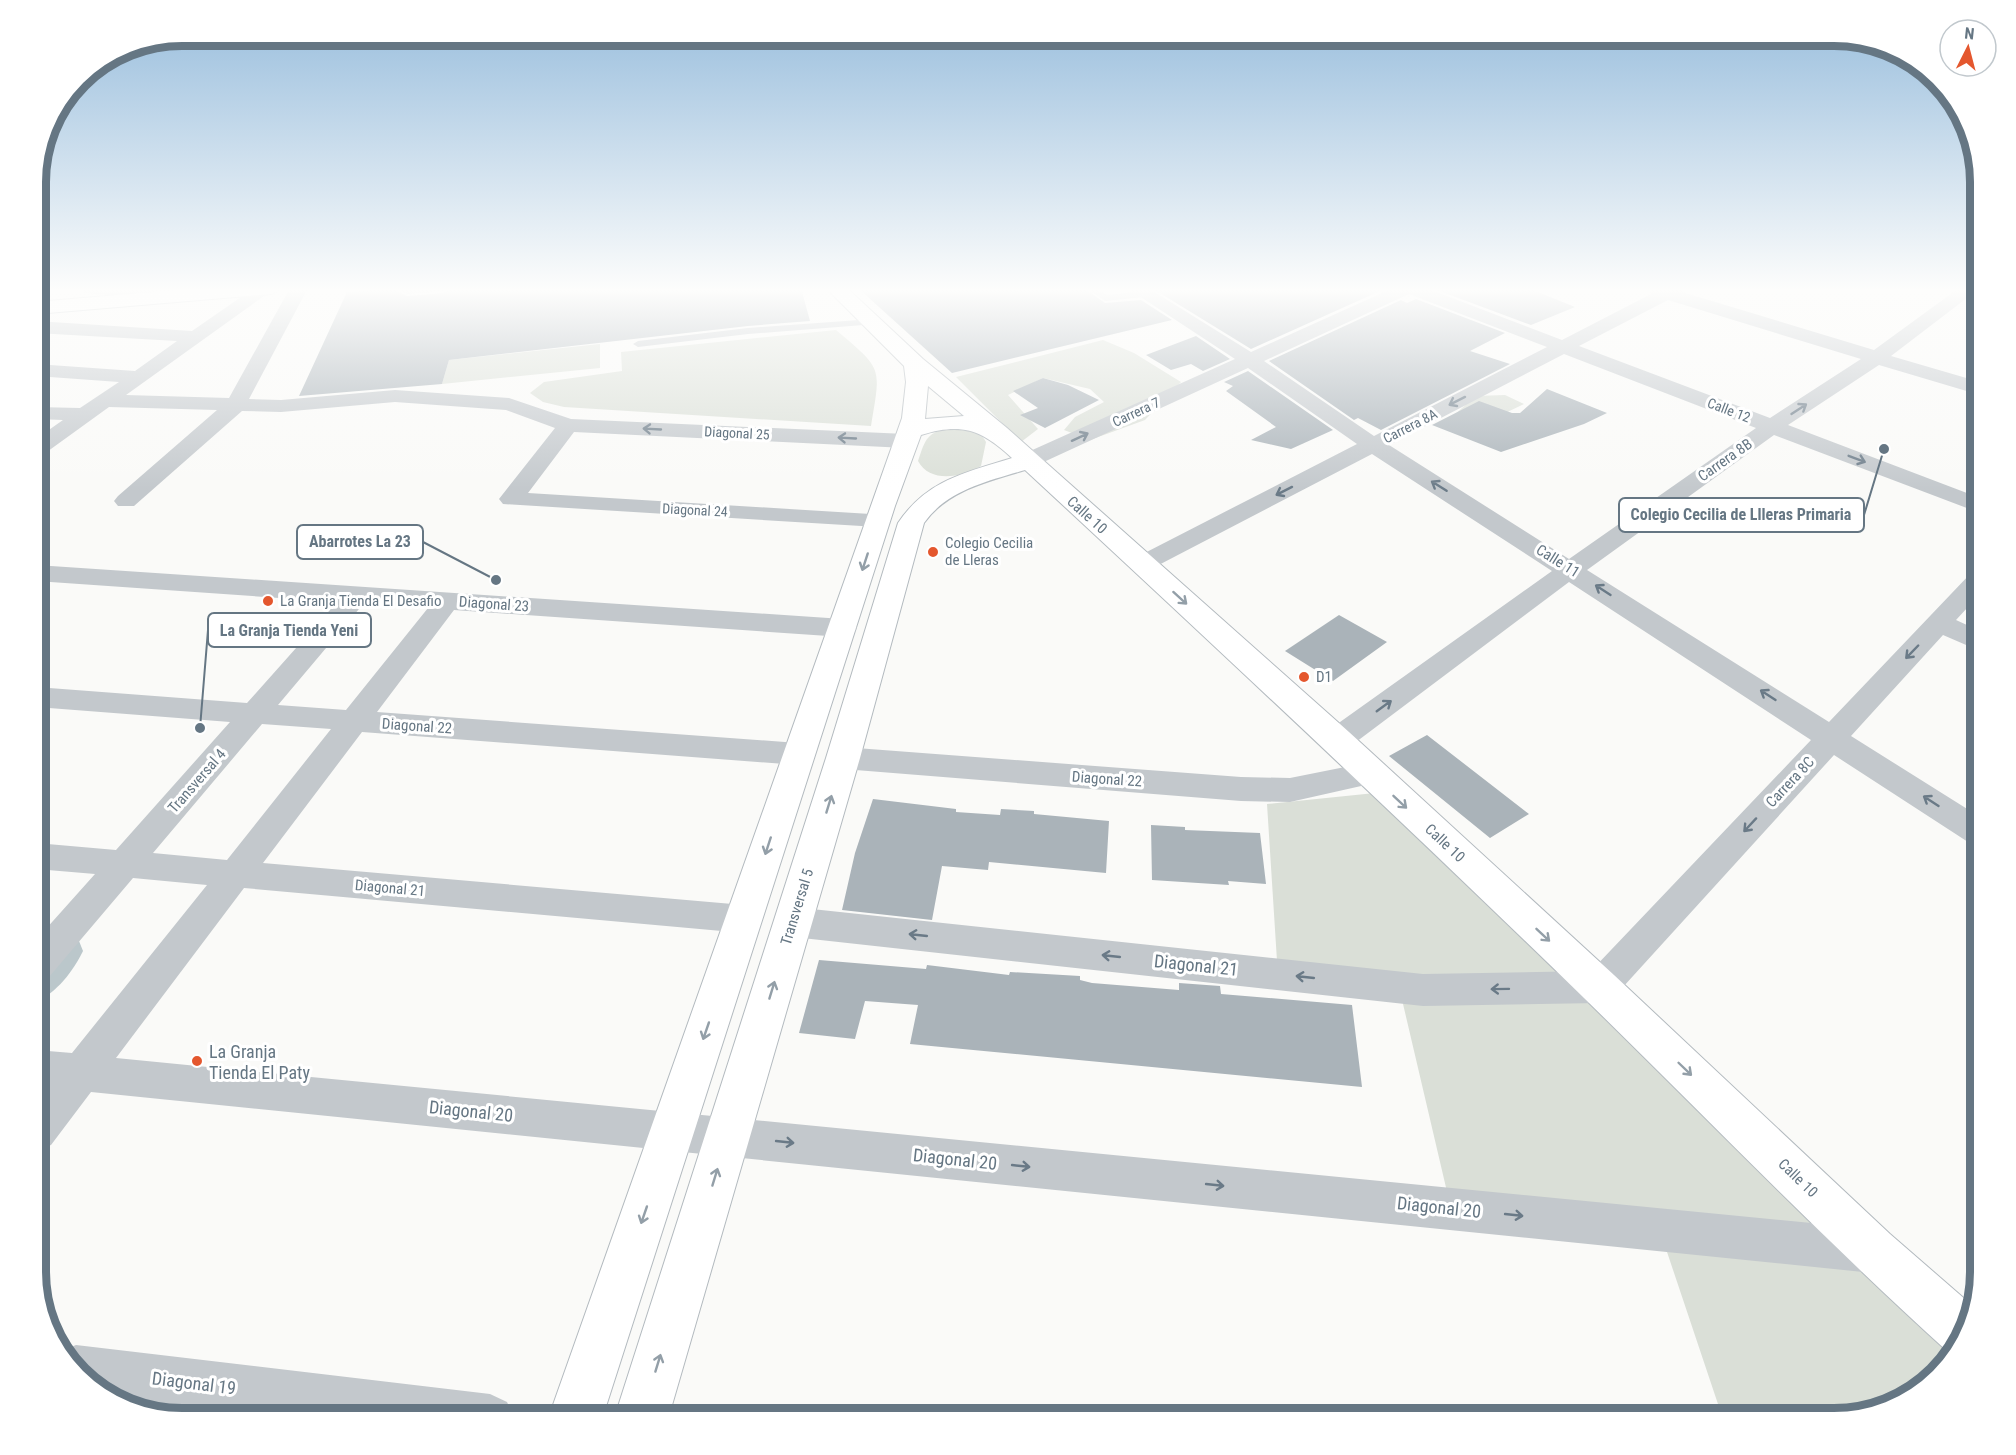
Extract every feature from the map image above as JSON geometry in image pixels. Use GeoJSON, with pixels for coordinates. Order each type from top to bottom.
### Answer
{"type":"FeatureCollection","features":[{"type":"Feature","properties":{"kind":"street"},"geometry":{"type":"LineString","coordinates":[[47,441],[170,356]]}},
{"type":"Feature","properties":{"kind":"street"},"geometry":{"type":"LineString","coordinates":[[126,501],[235,406],[262,356]]}},
{"type":"Feature","properties":{"kind":"street","name":"Calle 10"},"geometry":{"type":"LineString","coordinates":[[907,356],[999,433],[1027,461],[1337,740],[1600,987],[1874,1251],[1958,1326]]}},
{"type":"Feature","properties":{"kind":"street","name":"Calle 11"},"geometry":{"type":"LineString","coordinates":[[1243,356],[1373,445],[1571,569],[1970,826]]}},
{"type":"Feature","properties":{"kind":"street","name":"Carrera 7"},"geometry":{"type":"LineString","coordinates":[[1027,461],[1259,356]]}},
{"type":"Feature","properties":{"kind":"street","name":"Carrera 8A"},"geometry":{"type":"LineString","coordinates":[[1142,564],[1546,356]]}},
{"type":"Feature","properties":{"kind":"street","name":"Calle 12"},"geometry":{"type":"LineString","coordinates":[[1587,356],[1970,502]]}},
{"type":"Feature","properties":{"kind":"street"},"geometry":{"type":"LineString","coordinates":[[1874,356],[1970,386]]}},
{"type":"Feature","properties":{"kind":"street","name":"Carrera 8B"},"geometry":{"type":"LineString","coordinates":[[1337,740],[1772,426],[1877,357]]}},
{"type":"Feature","properties":{"kind":"street"},"geometry":{"type":"LineString","coordinates":[[579,1408],[904,446],[917,403],[918,377],[915,364]]}},
{"type":"Feature","properties":{"kind":"street"},"geometry":{"type":"LineString","coordinates":[[47,370],[139,377]]}},
{"type":"Feature","properties":{"kind":"street","name":"Diagonal 25"},"geometry":{"type":"LineString","coordinates":[[105,401],[235,406],[307,405],[395,396],[509,404],[568,426],[904,446]]}},
{"type":"Feature","properties":{"kind":"street"},"geometry":{"type":"LineString","coordinates":[[47,413],[85,415]]}},
{"type":"Feature","properties":{"kind":"street"},"geometry":{"type":"LineString","coordinates":[[904,446],[945,422],[965,423],[999,433]]}},
{"type":"Feature","properties":{"kind":"street","name":"Diagonal 24"},"geometry":{"type":"LineString","coordinates":[[568,426],[511,499],[878,520]]}},
{"type":"Feature","properties":{"kind":"street"},"geometry":{"type":"LineString","coordinates":[[904,446],[907,476],[923,482],[942,485],[962,484]]}},
{"type":"Feature","properties":{"kind":"street","name":"Transversal 5"},"geometry":{"type":"LineString","coordinates":[[644,1408],[843,758],[911,523],[927,501],[962,484],[1027,461]]}},
{"type":"Feature","properties":{"kind":"street","name":"Diagonal 23"},"geometry":{"type":"LineString","coordinates":[[47,574],[843,628]]}},
{"type":"Feature","properties":{"kind":"street","name":"Carrera 8C"},"geometry":{"type":"LineString","coordinates":[[1600,987],[1970,589]]}},
{"type":"Feature","properties":{"kind":"street","name":"Transversal 4"},"geometry":{"type":"LineString","coordinates":[[47,954],[273,715],[357,595]]}},
{"type":"Feature","properties":{"kind":"street"},"geometry":{"type":"LineString","coordinates":[[47,1117],[233,874],[447,601]]}},
{"type":"Feature","properties":{"kind":"street"},"geometry":{"type":"LineString","coordinates":[[1940,622],[1970,637]]}},
{"type":"Feature","properties":{"kind":"street","name":"Diagonal 22"},"geometry":{"type":"LineString","coordinates":[[47,698],[798,754]]}},
{"type":"Feature","properties":{"kind":"street","name":"Diagonal 22"},"geometry":{"type":"LineString","coordinates":[[843,758],[1241,789],[1290,790],[1370,773]]}},
{"type":"Feature","properties":{"kind":"street","name":"Diagonal 21"},"geometry":{"type":"LineString","coordinates":[[47,856],[744,919]]}},
{"type":"Feature","properties":{"kind":"street","name":"Diagonal 21"},"geometry":{"type":"LineString","coordinates":[[793,922],[1423,990],[1600,987]]}},
{"type":"Feature","properties":{"kind":"street","name":"Diagonal 20"},"geometry":{"type":"LineString","coordinates":[[47,1069],[1874,1251]]}},
{"type":"Feature","properties":{"kind":"street","name":"Diagonal 19"},"geometry":{"type":"LineString","coordinates":[[88,1370],[399,1408]]}},
{"type":"Feature","properties":{"kind":"shaded area"},"geometry":{"type":"Polygon","coordinates":[[[488,356],[600,356],[600,368],[442,384],[449,360],[488,356]]]}},
{"type":"Feature","properties":{"kind":"shaded area"},"geometry":{"type":"Polygon","coordinates":[[[621,356],[865,356],[875,370],[877,380],[871,426],[564,407],[543,402],[530,393],[544,382],[622,371],[621,356]]]}},
{"type":"Feature","properties":{"kind":"shaded area"},"geometry":{"type":"Polygon","coordinates":[[[1040,356],[1139,356],[1181,382],[1145,420],[1090,440],[1064,430],[1075,417],[1104,402],[1090,389],[1043,378],[1008,395],[1038,429],[1021,442],[956,377],[1040,356]]]}},
{"type":"Feature","properties":{"kind":"shaded area"},"geometry":{"type":"Polygon","coordinates":[[[1505,395],[1524,404],[1470,430],[1448,421],[1475,396],[1505,395]]]}},
{"type":"Feature","properties":{"kind":"shaded area"},"geometry":{"type":"Polygon","coordinates":[[[952,427],[972,430],[983,437],[986,442],[981,466],[956,475],[938,476],[930,473],[918,461],[925,442],[932,434],[952,427]]]}},
{"type":"Feature","properties":{"kind":"shaded area"},"geometry":{"type":"Polygon","coordinates":[[[1375,793],[1832,1230],[1448,1196],[1396,974],[1277,961],[1267,804],[1375,793]]]}},
{"type":"Feature","properties":{"kind":"shaded area"},"geometry":{"type":"Polygon","coordinates":[[[1662,1237],[1872,1257],[1955,1332],[1936,1362],[1923,1375],[1909,1386],[1877,1401],[1842,1408],[1719,1408],[1662,1237]]]}},
{"type":"Feature","properties":{"kind":"building"},"geometry":{"type":"Polygon","coordinates":[[[318,356],[485,356],[449,360],[442,384],[299,396],[318,356]]]}},
{"type":"Feature","properties":{"kind":"building"},"geometry":{"type":"Polygon","coordinates":[[[933,356],[1023,356],[952,373],[933,356]]]}},
{"type":"Feature","properties":{"kind":"building"},"geometry":{"type":"Polygon","coordinates":[[[1148,356],[1225,356],[1230,359],[1203,371],[1191,364],[1171,370],[1148,356]]]}},
{"type":"Feature","properties":{"kind":"building"},"geometry":{"type":"Polygon","coordinates":[[[1280,356],[1485,356],[1510,364],[1381,430],[1358,418],[1354,420],[1269,361],[1280,356]]]}},
{"type":"Feature","properties":{"kind":"building"},"geometry":{"type":"Polygon","coordinates":[[[1248,371],[1333,430],[1291,449],[1251,440],[1276,427],[1226,391],[1233,386],[1224,382],[1248,371]]]}},
{"type":"Feature","properties":{"kind":"building"},"geometry":{"type":"Polygon","coordinates":[[[1043,378],[1068,385],[1099,400],[1045,428],[1020,415],[1038,408],[1013,391],[1043,378]]]}},
{"type":"Feature","properties":{"kind":"building"},"geometry":{"type":"Polygon","coordinates":[[[1547,389],[1607,413],[1584,424],[1501,452],[1432,425],[1479,401],[1512,413],[1520,413],[1547,389]]]}},
{"type":"Feature","properties":{"kind":"building"},"geometry":{"type":"Polygon","coordinates":[[[1339,615],[1387,642],[1333,681],[1285,651],[1339,615]]]}},
{"type":"Feature","properties":{"kind":"building"},"geometry":{"type":"Polygon","coordinates":[[[1427,735],[1529,814],[1490,838],[1389,756],[1427,735]]]}},
{"type":"Feature","properties":{"kind":"building"},"geometry":{"type":"Polygon","coordinates":[[[873,799],[956,809],[956,812],[1000,815],[1001,809],[1109,821],[1106,873],[989,862],[988,870],[942,866],[932,920],[842,910],[855,853],[873,799]]]}},
{"type":"Feature","properties":{"kind":"building"},"geometry":{"type":"Polygon","coordinates":[[[1151,825],[1185,827],[1185,830],[1260,833],[1266,884],[1228,881],[1229,885],[1152,880],[1151,825]]]}},
{"type":"Feature","properties":{"kind":"building"},"geometry":{"type":"Polygon","coordinates":[[[819,960],[926,969],[927,965],[1009,975],[1010,972],[1080,976],[1080,980],[1092,983],[1179,990],[1179,983],[1220,986],[1221,994],[1352,1005],[1362,1087],[910,1044],[918,1005],[865,1001],[855,1039],[799,1033],[819,960]]]}},
{"type":"Feature","properties":{"kind":"waterway"},"geometry":{"type":"LineString","coordinates":[[47,974],[67,951]]}},
{"type":"Feature","properties":{"kind":"place","name":"Colegio Cecilia de Llleras Primaria"},"geometry":{"type":"Point","coordinates":[1884,449]}},
{"type":"Feature","properties":{"kind":"place","name":"Colegio Cecilia de Lleras"},"geometry":{"type":"Point","coordinates":[933,552]}},
{"type":"Feature","properties":{"kind":"place","name":"Abarrotes La 23"},"geometry":{"type":"Point","coordinates":[496,580]}},
{"type":"Feature","properties":{"kind":"place","name":"La Granja Tienda El Desafio"},"geometry":{"type":"Point","coordinates":[268,601]}},
{"type":"Feature","properties":{"kind":"place","name":"D1"},"geometry":{"type":"Point","coordinates":[1304,677]}},
{"type":"Feature","properties":{"kind":"place","name":"La Granja Tienda Yeni"},"geometry":{"type":"Point","coordinates":[200,728]}},
{"type":"Feature","properties":{"kind":"place","name":"La Granja Tienda El Paty"},"geometry":{"type":"Point","coordinates":[197,1061]}}]}
